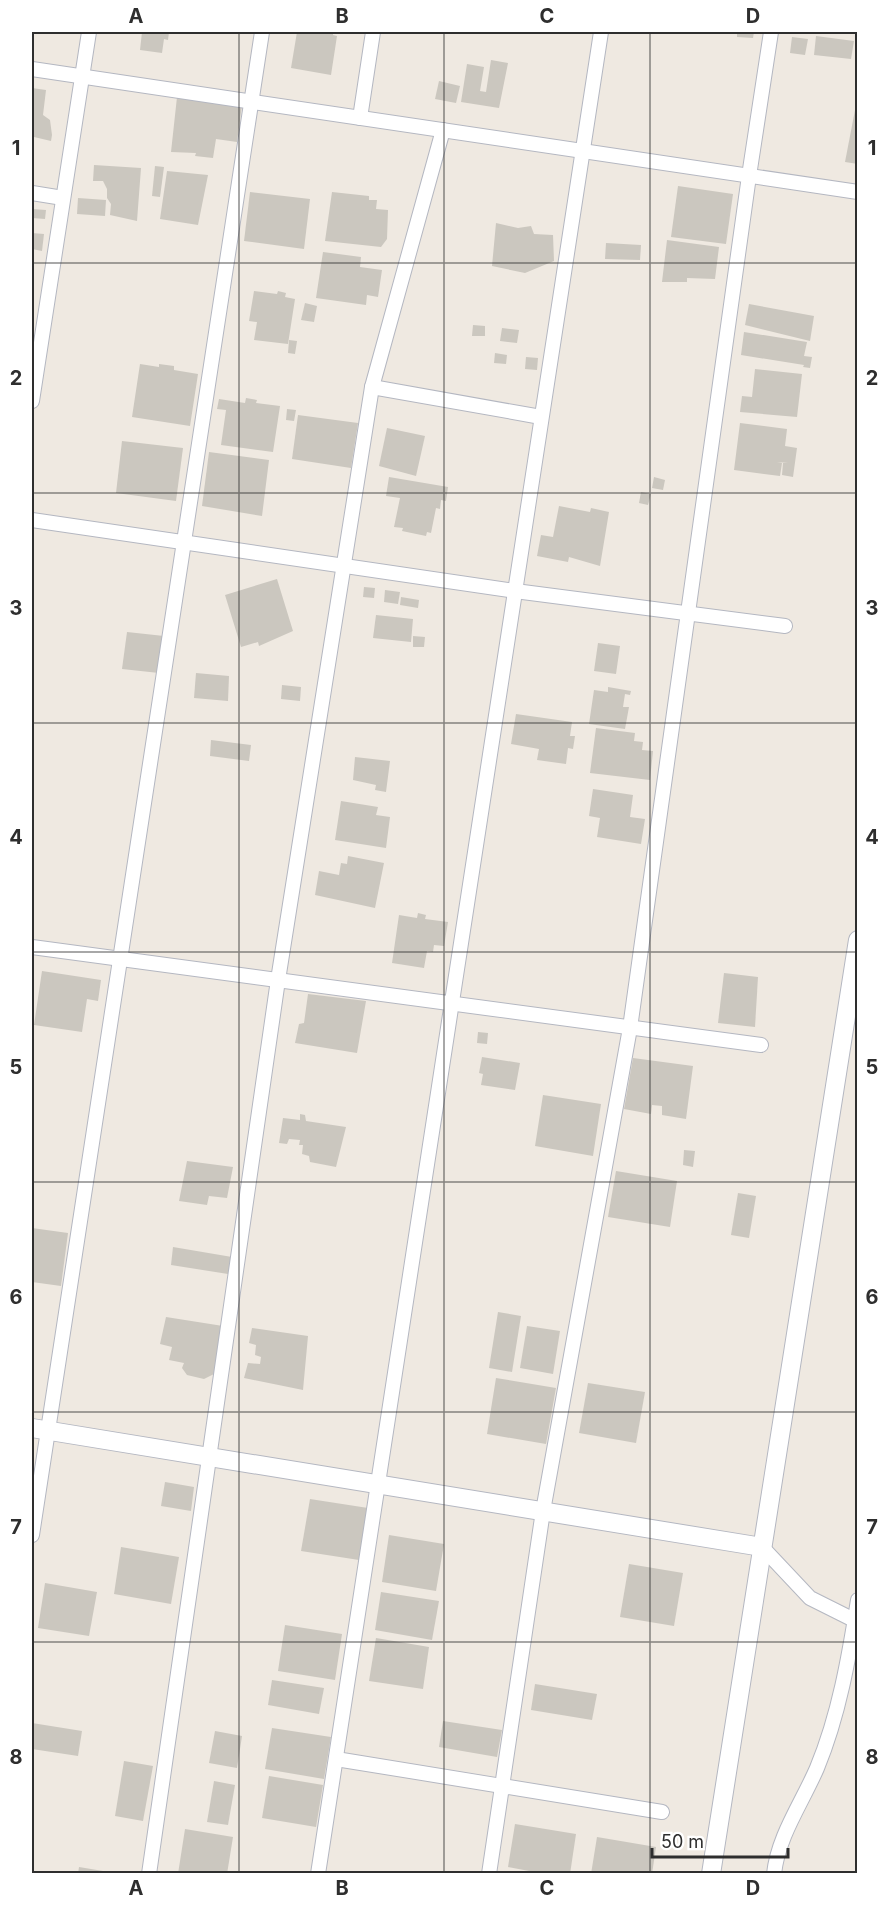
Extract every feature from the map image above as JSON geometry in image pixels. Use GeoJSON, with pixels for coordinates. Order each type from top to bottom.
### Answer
{"type":"FeatureCollection","features":[{"type":"Feature","properties":{"kind":"street"},"geometry":{"type":"LineString","coordinates":[[32,401],[35,354],[63,198],[89,32]]}},
{"type":"Feature","properties":{"kind":"street"},"geometry":{"type":"LineString","coordinates":[[32,1535],[39,1429],[120,959],[262,32]]}},
{"type":"Feature","properties":{"kind":"street"},"geometry":{"type":"LineString","coordinates":[[360,118],[373,32]]}},
{"type":"Feature","properties":{"kind":"street"},"geometry":{"type":"LineString","coordinates":[[318,1874],[601,32]]}},
{"type":"Feature","properties":{"kind":"street"},"geometry":{"type":"LineString","coordinates":[[489,1874],[543,1511],[630,1028],[771,32]]}},
{"type":"Feature","properties":{"kind":"street"},"geometry":{"type":"LineString","coordinates":[[32,69],[858,192]]}},
{"type":"Feature","properties":{"kind":"street"},"geometry":{"type":"LineString","coordinates":[[148,1874],[278,980],[341,566],[372,387],[443,130]]}},
{"type":"Feature","properties":{"kind":"street"},"geometry":{"type":"LineString","coordinates":[[32,193],[63,198]]}},
{"type":"Feature","properties":{"kind":"street"},"geometry":{"type":"LineString","coordinates":[[372,387],[541,417]]}},
{"type":"Feature","properties":{"kind":"street"},"geometry":{"type":"LineString","coordinates":[[32,520],[515,591],[785,626]]}},
{"type":"Feature","properties":{"kind":"street"},"geometry":{"type":"LineString","coordinates":[[711,1874],[858,940]]}},
{"type":"Feature","properties":{"kind":"street"},"geometry":{"type":"LineString","coordinates":[[32,947],[761,1046]]}},
{"type":"Feature","properties":{"kind":"street"},"geometry":{"type":"LineString","coordinates":[[39,1429],[762,1547],[810,1598],[856,1622]]}},
{"type":"Feature","properties":{"kind":"street"},"geometry":{"type":"LineString","coordinates":[[774,1874],[776,1853],[817,1767],[847,1673],[858,1600]]}},
{"type":"Feature","properties":{"kind":"street"},"geometry":{"type":"LineString","coordinates":[[336,1759],[662,1812]]}},
{"type":"Feature","properties":{"kind":"building"},"geometry":{"type":"Polygon","coordinates":[[[142,32],[169,32],[168,40],[164,39],[162,53],[140,50],[142,32]]]}},
{"type":"Feature","properties":{"kind":"building"},"geometry":{"type":"Polygon","coordinates":[[[297,32],[333,32],[333,35],[337,36],[331,75],[291,68],[297,32]]]}},
{"type":"Feature","properties":{"kind":"building"},"geometry":{"type":"Polygon","coordinates":[[[737,32],[754,32],[753,38],[737,37],[737,32]]]}},
{"type":"Feature","properties":{"kind":"building"},"geometry":{"type":"Polygon","coordinates":[[[816,36],[854,41],[851,59],[814,55],[816,36]]]}},
{"type":"Feature","properties":{"kind":"building"},"geometry":{"type":"Polygon","coordinates":[[[792,37],[808,39],[805,55],[790,53],[792,37]]]}},
{"type":"Feature","properties":{"kind":"building"},"geometry":{"type":"Polygon","coordinates":[[[491,60],[508,63],[499,108],[461,102],[467,64],[484,67],[480,91],[486,92],[491,60]]]}},
{"type":"Feature","properties":{"kind":"building"},"geometry":{"type":"Polygon","coordinates":[[[439,81],[460,86],[456,103],[435,99],[439,81]]]}},
{"type":"Feature","properties":{"kind":"building"},"geometry":{"type":"Polygon","coordinates":[[[32,88],[46,90],[43,115],[50,120],[52,135],[51,141],[34,137],[33,147],[32,88]]]}},
{"type":"Feature","properties":{"kind":"building"},"geometry":{"type":"Polygon","coordinates":[[[177,97],[242,105],[237,142],[216,139],[213,158],[195,156],[196,153],[171,152],[177,97]]]}},
{"type":"Feature","properties":{"kind":"building"},"geometry":{"type":"Polygon","coordinates":[[[855,110],[858,110],[858,164],[845,162],[855,110]]]}},
{"type":"Feature","properties":{"kind":"building"},"geometry":{"type":"Polygon","coordinates":[[[94,165],[141,168],[137,221],[110,215],[111,204],[107,198],[107,189],[103,181],[93,181],[94,165]]]}},
{"type":"Feature","properties":{"kind":"building"},"geometry":{"type":"Polygon","coordinates":[[[155,166],[164,167],[160,197],[152,196],[155,166]]]}},
{"type":"Feature","properties":{"kind":"building"},"geometry":{"type":"Polygon","coordinates":[[[167,171],[208,175],[198,225],[160,219],[167,171]]]}},
{"type":"Feature","properties":{"kind":"building"},"geometry":{"type":"Polygon","coordinates":[[[678,186],[733,194],[726,244],[671,237],[678,186]]]}},
{"type":"Feature","properties":{"kind":"building"},"geometry":{"type":"Polygon","coordinates":[[[250,192],[310,199],[304,249],[244,241],[250,192]]]}},
{"type":"Feature","properties":{"kind":"building"},"geometry":{"type":"Polygon","coordinates":[[[332,192],[369,196],[369,200],[377,200],[376,209],[388,210],[387,239],[381,247],[325,241],[332,192]]]}},
{"type":"Feature","properties":{"kind":"building"},"geometry":{"type":"Polygon","coordinates":[[[78,198],[106,200],[105,216],[77,214],[78,198]]]}},
{"type":"Feature","properties":{"kind":"building"},"geometry":{"type":"Polygon","coordinates":[[[32,209],[46,210],[45,219],[32,218],[32,209]]]}},
{"type":"Feature","properties":{"kind":"building"},"geometry":{"type":"Polygon","coordinates":[[[496,223],[518,228],[531,226],[534,234],[553,235],[554,261],[525,273],[492,266],[496,223]]]}},
{"type":"Feature","properties":{"kind":"building"},"geometry":{"type":"Polygon","coordinates":[[[32,233],[44,234],[42,251],[32,249],[32,233]]]}},
{"type":"Feature","properties":{"kind":"building"},"geometry":{"type":"Polygon","coordinates":[[[667,240],[719,247],[715,279],[687,278],[687,282],[662,282],[667,240]]]}},
{"type":"Feature","properties":{"kind":"building"},"geometry":{"type":"Polygon","coordinates":[[[606,243],[641,245],[640,260],[605,259],[606,243]]]}},
{"type":"Feature","properties":{"kind":"building"},"geometry":{"type":"Polygon","coordinates":[[[323,252],[361,257],[360,267],[382,270],[378,297],[367,295],[366,305],[316,298],[323,252]]]}},
{"type":"Feature","properties":{"kind":"building"},"geometry":{"type":"Polygon","coordinates":[[[254,291],[277,294],[278,291],[286,293],[285,297],[295,299],[288,344],[254,340],[257,322],[249,321],[254,291]]]}},
{"type":"Feature","properties":{"kind":"building"},"geometry":{"type":"Polygon","coordinates":[[[305,303],[317,306],[314,322],[301,320],[305,303]]]}},
{"type":"Feature","properties":{"kind":"building"},"geometry":{"type":"Polygon","coordinates":[[[749,304],[814,316],[810,341],[745,325],[749,304]]]}},
{"type":"Feature","properties":{"kind":"building"},"geometry":{"type":"Polygon","coordinates":[[[473,325],[485,326],[485,336],[472,336],[473,325]]]}},
{"type":"Feature","properties":{"kind":"building"},"geometry":{"type":"Polygon","coordinates":[[[502,328],[519,330],[517,343],[500,341],[502,328]]]}},
{"type":"Feature","properties":{"kind":"building"},"geometry":{"type":"Polygon","coordinates":[[[744,332],[807,342],[804,356],[812,357],[810,368],[803,367],[804,365],[741,355],[744,332]]]}},
{"type":"Feature","properties":{"kind":"building"},"geometry":{"type":"Polygon","coordinates":[[[289,340],[297,341],[295,354],[288,353],[289,340]]]}},
{"type":"Feature","properties":{"kind":"building"},"geometry":{"type":"Polygon","coordinates":[[[495,353],[507,355],[506,364],[494,363],[495,353]]]}},
{"type":"Feature","properties":{"kind":"building"},"geometry":{"type":"Polygon","coordinates":[[[526,357],[538,358],[537,370],[525,369],[526,357]]]}},
{"type":"Feature","properties":{"kind":"building"},"geometry":{"type":"Polygon","coordinates":[[[140,364],[159,367],[159,364],[174,366],[174,370],[198,374],[190,426],[132,417],[140,364]]]}},
{"type":"Feature","properties":{"kind":"building"},"geometry":{"type":"Polygon","coordinates":[[[755,369],[802,374],[797,417],[740,412],[742,396],[752,397],[755,369]]]}},
{"type":"Feature","properties":{"kind":"building"},"geometry":{"type":"Polygon","coordinates":[[[246,398],[257,400],[256,403],[280,406],[273,452],[221,445],[226,410],[217,409],[219,399],[245,403],[246,398]]]}},
{"type":"Feature","properties":{"kind":"building"},"geometry":{"type":"Polygon","coordinates":[[[287,409],[296,410],[294,421],[286,420],[287,409]]]}},
{"type":"Feature","properties":{"kind":"building"},"geometry":{"type":"Polygon","coordinates":[[[298,415],[358,423],[351,468],[292,459],[298,415]]]}},
{"type":"Feature","properties":{"kind":"building"},"geometry":{"type":"Polygon","coordinates":[[[740,423],[787,429],[785,446],[797,448],[793,477],[782,475],[783,463],[788,463],[777,462],[782,463],[780,476],[734,470],[740,423]]]}},
{"type":"Feature","properties":{"kind":"building"},"geometry":{"type":"Polygon","coordinates":[[[387,428],[425,436],[416,476],[379,466],[387,428]]]}},
{"type":"Feature","properties":{"kind":"building"},"geometry":{"type":"Polygon","coordinates":[[[122,441],[183,448],[176,501],[116,493],[122,441]]]}},
{"type":"Feature","properties":{"kind":"building"},"geometry":{"type":"Polygon","coordinates":[[[209,452],[269,460],[262,516],[202,506],[209,452]]]}},
{"type":"Feature","properties":{"kind":"building"},"geometry":{"type":"Polygon","coordinates":[[[389,477],[448,487],[446,501],[441,500],[440,509],[436,508],[431,533],[427,532],[426,536],[394,527],[400,498],[386,496],[389,477]]]}},
{"type":"Feature","properties":{"kind":"building"},"geometry":{"type":"Polygon","coordinates":[[[654,477],[665,480],[663,490],[652,488],[654,477]]]}},
{"type":"Feature","properties":{"kind":"building"},"geometry":{"type":"Polygon","coordinates":[[[641,492],[651,494],[648,505],[639,503],[641,492]]]}},
{"type":"Feature","properties":{"kind":"building"},"geometry":{"type":"Polygon","coordinates":[[[559,506],[590,512],[591,508],[609,512],[600,566],[569,557],[568,562],[537,556],[541,535],[553,537],[559,506]]]}},
{"type":"Feature","properties":{"kind":"building"},"geometry":{"type":"Polygon","coordinates":[[[277,579],[293,631],[259,646],[258,642],[241,647],[225,595],[277,579]]]}},
{"type":"Feature","properties":{"kind":"building"},"geometry":{"type":"Polygon","coordinates":[[[364,587],[375,588],[374,598],[363,597],[364,587]]]}},
{"type":"Feature","properties":{"kind":"building"},"geometry":{"type":"Polygon","coordinates":[[[385,590],[400,592],[398,604],[384,602],[385,590]]]}},
{"type":"Feature","properties":{"kind":"building"},"geometry":{"type":"Polygon","coordinates":[[[401,597],[419,600],[418,608],[400,605],[401,597]]]}},
{"type":"Feature","properties":{"kind":"building"},"geometry":{"type":"Polygon","coordinates":[[[376,615],[413,619],[411,642],[373,638],[376,615]]]}},
{"type":"Feature","properties":{"kind":"building"},"geometry":{"type":"Polygon","coordinates":[[[127,632],[164,636],[159,673],[122,669],[127,632]]]}},
{"type":"Feature","properties":{"kind":"building"},"geometry":{"type":"Polygon","coordinates":[[[413,636],[425,637],[424,647],[413,647],[413,636]]]}},
{"type":"Feature","properties":{"kind":"building"},"geometry":{"type":"Polygon","coordinates":[[[598,643],[620,646],[616,674],[594,671],[598,643]]]}},
{"type":"Feature","properties":{"kind":"building"},"geometry":{"type":"Polygon","coordinates":[[[196,673],[229,676],[228,701],[194,698],[196,673]]]}},
{"type":"Feature","properties":{"kind":"building"},"geometry":{"type":"Polygon","coordinates":[[[282,685],[301,687],[300,701],[281,699],[282,685]]]}},
{"type":"Feature","properties":{"kind":"building"},"geometry":{"type":"Polygon","coordinates":[[[608,687],[631,691],[630,695],[625,694],[623,707],[629,707],[625,729],[589,724],[594,690],[608,692],[608,687]]]}},
{"type":"Feature","properties":{"kind":"building"},"geometry":{"type":"Polygon","coordinates":[[[516,714],[572,722],[570,736],[575,736],[573,749],[568,748],[566,764],[537,760],[539,749],[511,744],[516,714]]]}},
{"type":"Feature","properties":{"kind":"building"},"geometry":{"type":"Polygon","coordinates":[[[596,728],[635,733],[634,741],[643,742],[642,750],[653,751],[650,780],[590,773],[596,728]]]}},
{"type":"Feature","properties":{"kind":"building"},"geometry":{"type":"Polygon","coordinates":[[[211,740],[251,745],[249,761],[210,756],[211,740]]]}},
{"type":"Feature","properties":{"kind":"building"},"geometry":{"type":"Polygon","coordinates":[[[355,757],[390,761],[386,792],[375,790],[376,785],[353,780],[355,757]]]}},
{"type":"Feature","properties":{"kind":"building"},"geometry":{"type":"Polygon","coordinates":[[[593,789],[633,795],[630,817],[645,819],[641,844],[597,837],[600,818],[589,816],[593,789]]]}},
{"type":"Feature","properties":{"kind":"building"},"geometry":{"type":"Polygon","coordinates":[[[341,801],[378,807],[376,815],[390,817],[386,848],[335,840],[341,801]]]}},
{"type":"Feature","properties":{"kind":"building"},"geometry":{"type":"Polygon","coordinates":[[[348,856],[384,863],[375,908],[315,895],[319,871],[339,875],[341,863],[347,864],[348,856]]]}},
{"type":"Feature","properties":{"kind":"building"},"geometry":{"type":"Polygon","coordinates":[[[418,913],[426,915],[425,919],[448,922],[444,946],[434,945],[433,952],[427,951],[424,968],[392,963],[399,915],[417,918],[418,913]]]}},
{"type":"Feature","properties":{"kind":"building"},"geometry":{"type":"Polygon","coordinates":[[[42,971],[101,980],[98,1001],[87,999],[82,1032],[34,1025],[42,971]]]}},
{"type":"Feature","properties":{"kind":"building"},"geometry":{"type":"Polygon","coordinates":[[[724,973],[758,977],[755,1027],[718,1023],[724,973]]]}},
{"type":"Feature","properties":{"kind":"building"},"geometry":{"type":"Polygon","coordinates":[[[308,994],[366,1001],[357,1053],[295,1043],[299,1024],[304,1023],[308,994]]]}},
{"type":"Feature","properties":{"kind":"building"},"geometry":{"type":"Polygon","coordinates":[[[478,1032],[488,1033],[487,1044],[477,1043],[478,1032]]]}},
{"type":"Feature","properties":{"kind":"building"},"geometry":{"type":"Polygon","coordinates":[[[482,1057],[520,1063],[515,1090],[481,1085],[483,1074],[479,1073],[482,1057]]]}},
{"type":"Feature","properties":{"kind":"building"},"geometry":{"type":"Polygon","coordinates":[[[633,1058],[693,1066],[686,1119],[662,1115],[662,1106],[652,1105],[651,1114],[624,1109],[633,1058]]]}},
{"type":"Feature","properties":{"kind":"building"},"geometry":{"type":"Polygon","coordinates":[[[543,1095],[601,1104],[593,1156],[535,1146],[543,1095]]]}},
{"type":"Feature","properties":{"kind":"building"},"geometry":{"type":"Polygon","coordinates":[[[300,1114],[305,1115],[306,1121],[346,1127],[336,1167],[310,1162],[309,1156],[302,1154],[303,1145],[299,1145],[300,1140],[289,1139],[287,1144],[279,1143],[283,1118],[300,1120],[300,1114]]]}},
{"type":"Feature","properties":{"kind":"building"},"geometry":{"type":"Polygon","coordinates":[[[684,1150],[695,1151],[693,1167],[683,1165],[684,1150]]]}},
{"type":"Feature","properties":{"kind":"building"},"geometry":{"type":"Polygon","coordinates":[[[187,1161],[233,1167],[227,1198],[209,1196],[207,1205],[179,1201],[187,1161]]]}},
{"type":"Feature","properties":{"kind":"building"},"geometry":{"type":"Polygon","coordinates":[[[616,1171],[677,1181],[670,1227],[608,1217],[616,1171]]]}},
{"type":"Feature","properties":{"kind":"building"},"geometry":{"type":"Polygon","coordinates":[[[738,1193],[756,1196],[749,1238],[731,1235],[738,1193]]]}},
{"type":"Feature","properties":{"kind":"building"},"geometry":{"type":"Polygon","coordinates":[[[32,1228],[68,1233],[61,1286],[32,1282],[32,1228]]]}},
{"type":"Feature","properties":{"kind":"building"},"geometry":{"type":"Polygon","coordinates":[[[173,1247],[232,1257],[228,1274],[171,1265],[173,1247]]]}},
{"type":"Feature","properties":{"kind":"building"},"geometry":{"type":"Polygon","coordinates":[[[498,1312],[521,1316],[512,1372],[489,1368],[498,1312]]]}},
{"type":"Feature","properties":{"kind":"building"},"geometry":{"type":"Polygon","coordinates":[[[166,1317],[223,1326],[216,1373],[204,1379],[187,1375],[182,1368],[184,1363],[169,1360],[172,1347],[160,1344],[166,1317]]]}},
{"type":"Feature","properties":{"kind":"building"},"geometry":{"type":"Polygon","coordinates":[[[527,1326],[560,1331],[553,1374],[520,1368],[527,1326]]]}},
{"type":"Feature","properties":{"kind":"building"},"geometry":{"type":"Polygon","coordinates":[[[252,1328],[308,1336],[303,1390],[244,1378],[248,1363],[260,1364],[261,1357],[255,1355],[256,1345],[249,1343],[252,1328]]]}},
{"type":"Feature","properties":{"kind":"building"},"geometry":{"type":"Polygon","coordinates":[[[496,1378],[556,1388],[546,1444],[487,1434],[496,1378]]]}},
{"type":"Feature","properties":{"kind":"building"},"geometry":{"type":"Polygon","coordinates":[[[588,1383],[645,1392],[636,1443],[579,1433],[588,1383]]]}},
{"type":"Feature","properties":{"kind":"building"},"geometry":{"type":"Polygon","coordinates":[[[165,1482],[194,1487],[191,1511],[161,1506],[165,1482]]]}},
{"type":"Feature","properties":{"kind":"building"},"geometry":{"type":"Polygon","coordinates":[[[310,1499],[368,1508],[359,1560],[301,1551],[310,1499]]]}},
{"type":"Feature","properties":{"kind":"building"},"geometry":{"type":"Polygon","coordinates":[[[389,1535],[444,1544],[436,1591],[382,1582],[389,1535]]]}},
{"type":"Feature","properties":{"kind":"building"},"geometry":{"type":"Polygon","coordinates":[[[121,1547],[179,1557],[171,1604],[114,1594],[121,1547]]]}},
{"type":"Feature","properties":{"kind":"building"},"geometry":{"type":"Polygon","coordinates":[[[629,1564],[683,1573],[674,1626],[620,1617],[629,1564]]]}},
{"type":"Feature","properties":{"kind":"building"},"geometry":{"type":"Polygon","coordinates":[[[45,1583],[97,1592],[89,1636],[38,1628],[45,1583]]]}},
{"type":"Feature","properties":{"kind":"building"},"geometry":{"type":"Polygon","coordinates":[[[381,1592],[439,1601],[432,1640],[375,1630],[381,1592]]]}},
{"type":"Feature","properties":{"kind":"building"},"geometry":{"type":"Polygon","coordinates":[[[285,1625],[342,1634],[335,1680],[278,1671],[285,1625]]]}},
{"type":"Feature","properties":{"kind":"building"},"geometry":{"type":"Polygon","coordinates":[[[376,1638],[429,1647],[423,1689],[369,1681],[376,1638]]]}},
{"type":"Feature","properties":{"kind":"building"},"geometry":{"type":"Polygon","coordinates":[[[272,1680],[324,1688],[319,1714],[268,1705],[272,1680]]]}},
{"type":"Feature","properties":{"kind":"building"},"geometry":{"type":"Polygon","coordinates":[[[535,1684],[597,1694],[592,1720],[531,1710],[535,1684]]]}},
{"type":"Feature","properties":{"kind":"building"},"geometry":{"type":"Polygon","coordinates":[[[443,1721],[502,1730],[497,1757],[439,1747],[443,1721]]]}},
{"type":"Feature","properties":{"kind":"building"},"geometry":{"type":"Polygon","coordinates":[[[32,1723],[82,1731],[78,1756],[32,1749],[32,1723]]]}},
{"type":"Feature","properties":{"kind":"building"},"geometry":{"type":"Polygon","coordinates":[[[272,1728],[331,1737],[324,1779],[265,1769],[272,1728]]]}},
{"type":"Feature","properties":{"kind":"building"},"geometry":{"type":"Polygon","coordinates":[[[215,1731],[242,1736],[237,1768],[209,1763],[215,1731]]]}},
{"type":"Feature","properties":{"kind":"building"},"geometry":{"type":"Polygon","coordinates":[[[124,1761],[153,1766],[143,1821],[115,1816],[124,1761]]]}},
{"type":"Feature","properties":{"kind":"building"},"geometry":{"type":"Polygon","coordinates":[[[269,1776],[323,1785],[316,1827],[262,1818],[269,1776]]]}},
{"type":"Feature","properties":{"kind":"building"},"geometry":{"type":"Polygon","coordinates":[[[214,1781],[235,1785],[228,1825],[207,1822],[214,1781]]]}},
{"type":"Feature","properties":{"kind":"building"},"geometry":{"type":"Polygon","coordinates":[[[515,1824],[576,1834],[570,1874],[545,1874],[508,1867],[515,1824]]]}},
{"type":"Feature","properties":{"kind":"building"},"geometry":{"type":"Polygon","coordinates":[[[185,1829],[233,1837],[227,1874],[178,1874],[185,1829]]]}},
{"type":"Feature","properties":{"kind":"building"},"geometry":{"type":"Polygon","coordinates":[[[597,1837],[656,1847],[652,1874],[591,1874],[597,1837]]]}},
{"type":"Feature","properties":{"kind":"building"},"geometry":{"type":"Polygon","coordinates":[[[79,1867],[109,1872],[109,1874],[78,1874],[79,1867]]]}}]}
